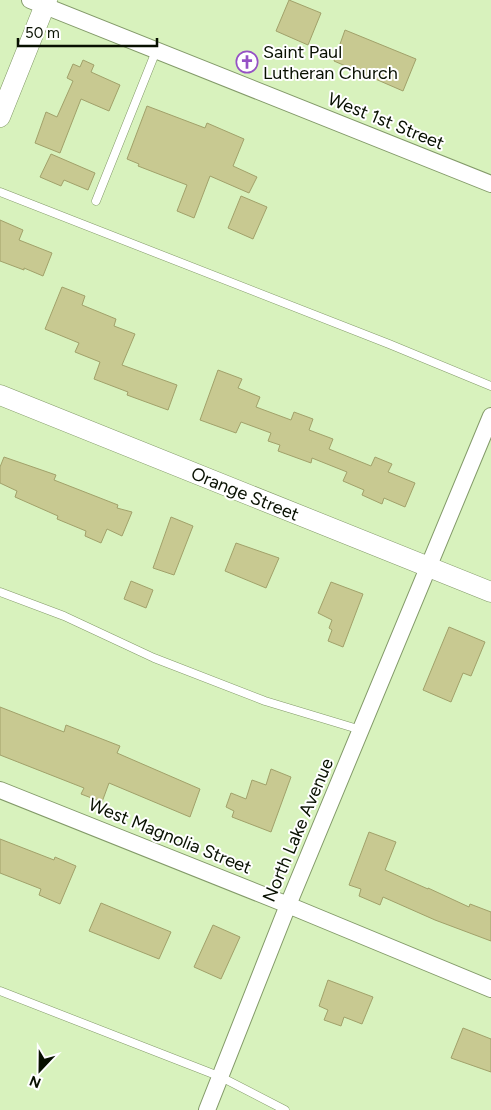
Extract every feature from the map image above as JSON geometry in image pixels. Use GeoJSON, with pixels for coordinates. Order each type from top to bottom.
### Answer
{"type":"FeatureCollection","features":[{"type":"Feature","properties":{"kind":"street","name":"West 1st Street"},"geometry":{"type":"LineString","coordinates":[[40,2],[156,51],[491,184]]}},
{"type":"Feature","properties":{"kind":"street"},"geometry":{"type":"LineString","coordinates":[[0,116],[40,2]]}},
{"type":"Feature","properties":{"kind":"street","name":"Orange Street"},"geometry":{"type":"LineString","coordinates":[[0,395],[491,592]]}},
{"type":"Feature","properties":{"kind":"street","name":"North Lake Avenue"},"geometry":{"type":"LineString","coordinates":[[208,1110],[288,905],[491,416]]}},
{"type":"Feature","properties":{"kind":"street","name":"West Magnolia Street"},"geometry":{"type":"LineString","coordinates":[[0,790],[288,905],[491,989]]}},
{"type":"Feature","properties":{"kind":"lane"},"geometry":{"type":"LineString","coordinates":[[96,201],[156,51]]}},
{"type":"Feature","properties":{"kind":"lane"},"geometry":{"type":"LineString","coordinates":[[0,192],[379,340],[491,386]]}},
{"type":"Feature","properties":{"kind":"lane"},"geometry":{"type":"LineString","coordinates":[[0,592],[64,616],[154,658],[255,698],[362,730]]}},
{"type":"Feature","properties":{"kind":"lane"},"geometry":{"type":"LineString","coordinates":[[0,992],[220,1077],[285,1110]]}},
{"type":"Feature","properties":{"kind":"building"},"geometry":{"type":"Polygon","coordinates":[[[289,0],[321,13],[308,45],[276,31],[289,0]]]}},
{"type":"Feature","properties":{"kind":"building"},"geometry":{"type":"Polygon","coordinates":[[[345,30],[416,59],[403,91],[334,61],[345,30]]]}},
{"type":"Feature","properties":{"kind":"building"},"geometry":{"type":"Polygon","coordinates":[[[83,60],[94,65],[91,72],[120,85],[109,111],[81,99],[60,153],[35,143],[46,112],[57,117],[73,81],[67,78],[73,64],[80,67],[83,60]]]}},
{"type":"Feature","properties":{"kind":"building"},"geometry":{"type":"Polygon","coordinates":[[[147,106],[205,128],[207,123],[244,139],[233,166],[257,177],[249,193],[210,176],[194,218],[177,211],[187,185],[138,166],[139,164],[127,159],[147,106]]]}},
{"type":"Feature","properties":{"kind":"building"},"geometry":{"type":"Polygon","coordinates":[[[51,154],[95,173],[88,190],[64,180],[61,186],[40,177],[51,154]]]}},
{"type":"Feature","properties":{"kind":"building"},"geometry":{"type":"Polygon","coordinates":[[[241,196],[267,207],[253,239],[228,228],[241,196]]]}},
{"type":"Feature","properties":{"kind":"building"},"geometry":{"type":"Polygon","coordinates":[[[0,220],[23,230],[19,240],[52,253],[43,276],[0,261],[0,220]]]}},
{"type":"Feature","properties":{"kind":"building"},"geometry":{"type":"Polygon","coordinates":[[[62,287],[85,296],[82,305],[116,319],[114,326],[135,334],[122,365],[177,385],[168,410],[127,395],[128,392],[94,379],[100,362],[75,352],[79,343],[45,329],[62,287]]]}},
{"type":"Feature","properties":{"kind":"building"},"geometry":{"type":"Polygon","coordinates":[[[218,370],[242,379],[238,388],[260,397],[256,407],[291,420],[294,412],[313,419],[309,430],[333,439],[329,449],[371,466],[375,457],[392,464],[388,472],[415,483],[405,507],[384,498],[382,504],[362,495],[364,490],[343,481],[347,472],[312,458],[311,463],[278,451],[280,445],[268,441],[271,433],[241,422],[236,433],[200,420],[218,370]]]}},
{"type":"Feature","properties":{"kind":"building"},"geometry":{"type":"Polygon","coordinates":[[[4,457],[56,475],[54,480],[118,505],[117,508],[132,512],[122,536],[107,529],[101,543],[85,536],[86,531],[57,519],[58,516],[15,497],[17,491],[0,483],[0,467],[4,457]]]}},
{"type":"Feature","properties":{"kind":"building"},"geometry":{"type":"Polygon","coordinates":[[[171,517],[193,526],[174,575],[153,568],[171,517]]]}},
{"type":"Feature","properties":{"kind":"building"},"geometry":{"type":"Polygon","coordinates":[[[236,543],[279,558],[266,588],[225,571],[236,543]]]}},
{"type":"Feature","properties":{"kind":"building"},"geometry":{"type":"Polygon","coordinates":[[[131,581],[153,590],[146,608],[124,599],[131,581]]]}},
{"type":"Feature","properties":{"kind":"building"},"geometry":{"type":"Polygon","coordinates":[[[331,582],[363,594],[343,647],[328,641],[332,630],[329,628],[332,620],[318,613],[331,582]]]}},
{"type":"Feature","properties":{"kind":"building"},"geometry":{"type":"Polygon","coordinates":[[[449,627],[485,642],[471,676],[463,673],[451,702],[423,690],[449,627]]]}},
{"type":"Feature","properties":{"kind":"building"},"geometry":{"type":"Polygon","coordinates":[[[0,707],[64,732],[66,725],[120,746],[117,753],[200,789],[190,817],[109,783],[102,802],[81,794],[84,788],[0,755],[0,707]]]}},
{"type":"Feature","properties":{"kind":"building"},"geometry":{"type":"Polygon","coordinates":[[[271,769],[291,777],[271,832],[232,817],[234,811],[226,807],[231,793],[246,799],[252,780],[266,785],[271,769]]]}},
{"type":"Feature","properties":{"kind":"building"},"geometry":{"type":"Polygon","coordinates":[[[369,832],[396,842],[385,870],[469,907],[470,904],[491,912],[491,941],[435,920],[383,897],[380,905],[359,896],[361,889],[349,885],[369,832]]]}},
{"type":"Feature","properties":{"kind":"building"},"geometry":{"type":"Polygon","coordinates":[[[0,839],[54,860],[55,857],[76,866],[60,904],[39,895],[41,889],[0,873],[0,839]]]}},
{"type":"Feature","properties":{"kind":"building"},"geometry":{"type":"Polygon","coordinates":[[[101,903],[171,932],[159,959],[89,931],[101,903]]]}},
{"type":"Feature","properties":{"kind":"building"},"geometry":{"type":"Polygon","coordinates":[[[213,925],[240,937],[221,979],[194,967],[213,925]]]}},
{"type":"Feature","properties":{"kind":"building"},"geometry":{"type":"Polygon","coordinates":[[[328,980],[373,997],[362,1024],[344,1017],[341,1026],[324,1020],[328,1010],[319,1006],[328,980]]]}},
{"type":"Feature","properties":{"kind":"building"},"geometry":{"type":"Polygon","coordinates":[[[463,1028],[491,1039],[491,1072],[451,1058],[463,1028]]]}},
{"type":"Feature","properties":{"kind":"place","name":"Saint Paul Lutheran Church"},"geometry":{"type":"Point","coordinates":[247,62]}}]}
